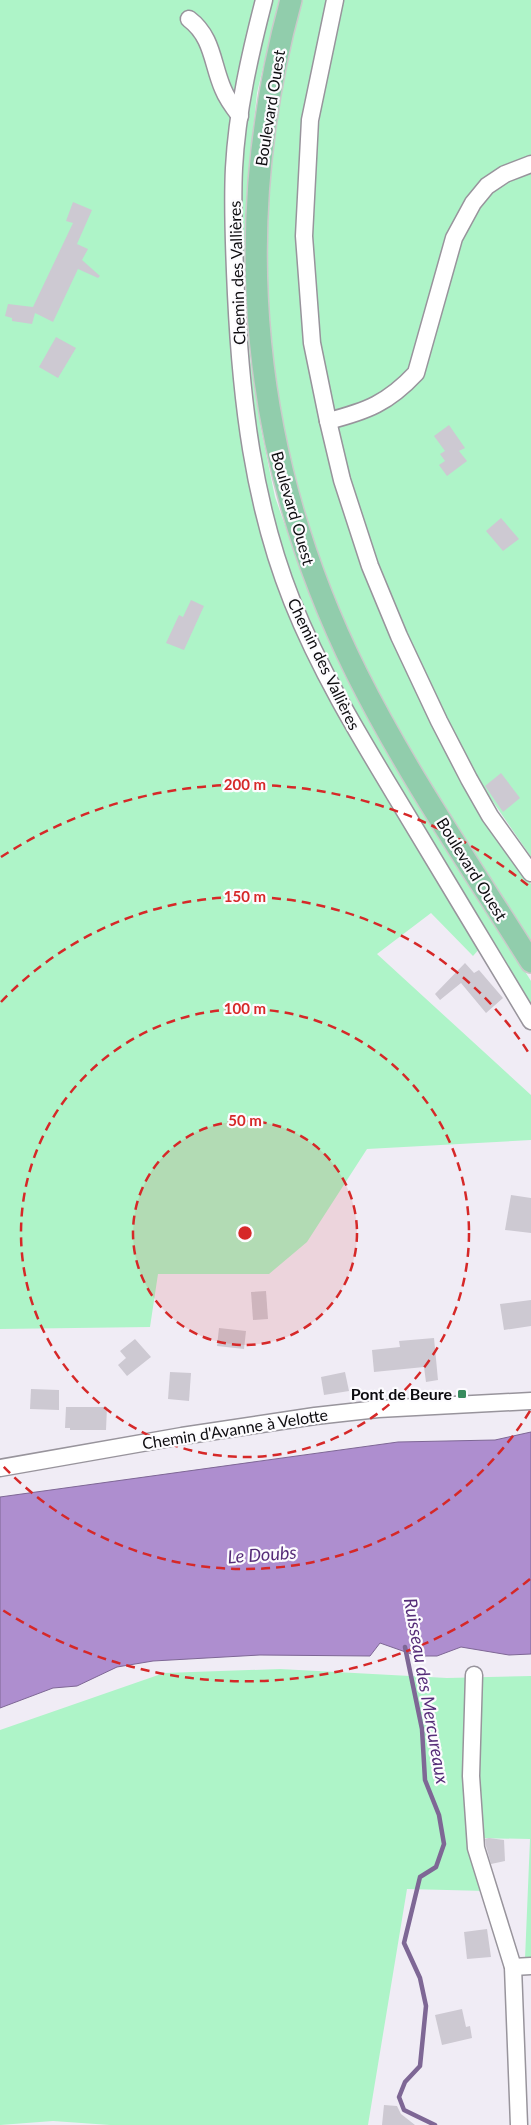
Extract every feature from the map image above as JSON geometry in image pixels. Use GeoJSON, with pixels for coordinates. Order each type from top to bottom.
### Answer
{"type":"FeatureCollection","features":[{"type":"Feature","properties":{"kind":"main road","name":"Boulevard Ouest"},"geometry":{"type":"LineString","coordinates":[[291,0],[274,70],[266,114],[256,224],[260,345],[266,398],[280,466],[295,523],[311,569],[328,612],[357,675],[409,768],[531,962]]}},
{"type":"Feature","properties":{"kind":"street","name":"Chemin des Vallières"},"geometry":{"type":"LineString","coordinates":[[264,0],[240,116],[234,167],[234,215],[242,392],[256,475],[282,574],[312,647],[334,690],[531,1021]]}},
{"type":"Feature","properties":{"kind":"street"},"geometry":{"type":"LineString","coordinates":[[335,0],[310,120],[304,236],[312,343],[328,422],[342,480],[370,566],[399,636],[469,779],[490,816],[531,874]]}},
{"type":"Feature","properties":{"kind":"street"},"geometry":{"type":"LineString","coordinates":[[189,19],[197,25],[207,40],[222,88],[228,101],[240,116]]}},
{"type":"Feature","properties":{"kind":"street"},"geometry":{"type":"LineString","coordinates":[[328,422],[359,413],[381,403],[400,390],[416,373],[454,238],[473,204],[487,186],[505,174],[531,164]]}},
{"type":"Feature","properties":{"kind":"street","name":"Chemin d'Avanne à Velotte"},"geometry":{"type":"LineString","coordinates":[[0,1468],[182,1436],[378,1408],[531,1401]]}},
{"type":"Feature","properties":{"kind":"street"},"geometry":{"type":"LineString","coordinates":[[474,1675],[471,1776],[476,1848],[513,1967],[519,2125]]}},
{"type":"Feature","properties":{"kind":"street"},"geometry":{"type":"LineString","coordinates":[[513,1967],[531,1966]]}},
{"type":"Feature","properties":{"kind":"green space"},"geometry":{"type":"Polygon","coordinates":[[[0,0],[259,0],[252,22],[229,296],[288,608],[480,948],[473,956],[431,913],[377,954],[531,1095],[531,1140],[367,1149],[307,1242],[269,1274],[158,1274],[150,1327],[0,1329],[0,0]]]}},
{"type":"Feature","properties":{"kind":"green space"},"geometry":{"type":"Polygon","coordinates":[[[270,0],[279,0],[257,93],[247,187],[245,256],[250,358],[261,429],[275,497],[311,599],[345,676],[394,764],[531,981],[531,1008],[333,679],[288,576],[260,472],[244,366],[238,232],[242,140],[259,43],[270,0]]]}},
{"type":"Feature","properties":{"kind":"green space"},"geometry":{"type":"Polygon","coordinates":[[[301,0],[329,0],[313,66],[304,128],[320,422],[463,784],[531,884],[531,942],[410,751],[367,672],[330,590],[297,493],[276,396],[268,314],[267,201],[283,76],[301,0]]]}},
{"type":"Feature","properties":{"kind":"green space"},"geometry":{"type":"Polygon","coordinates":[[[342,0],[531,0],[531,857],[472,771],[384,584],[354,499],[325,382],[311,261],[314,178],[323,84],[342,0]]]}},
{"type":"Feature","properties":{"kind":"green space"},"geometry":{"type":"Polygon","coordinates":[[[280,1669],[447,1678],[531,1676],[531,1959],[525,1959],[530,1839],[473,1838],[487,1891],[407,1889],[368,2125],[110,2125],[53,2121],[0,2125],[0,1730],[164,1673],[280,1669]]]}},
{"type":"Feature","properties":{"kind":"water","name":"Le Doubs"},"geometry":{"type":"Polygon","coordinates":[[[531,1432],[531,1654],[509,1655],[461,1647],[437,1656],[417,1656],[380,1643],[370,1656],[260,1655],[153,1661],[117,1667],[77,1686],[53,1688],[0,1708],[0,1497],[398,1442],[495,1440],[531,1432]]]}},
{"type":"Feature","properties":{"kind":"building"},"geometry":{"type":"Polygon","coordinates":[[[73,202],[92,210],[77,244],[88,249],[82,260],[100,276],[98,278],[78,269],[53,322],[35,313],[32,324],[12,321],[12,318],[5,316],[8,304],[33,307],[73,223],[66,221],[73,202]]]}},
{"type":"Feature","properties":{"kind":"building"},"geometry":{"type":"Polygon","coordinates":[[[56,337],[76,348],[58,378],[39,367],[56,337]]]}},
{"type":"Feature","properties":{"kind":"building"},"geometry":{"type":"Polygon","coordinates":[[[449,425],[465,448],[459,451],[467,461],[447,476],[439,465],[445,461],[440,454],[445,451],[434,436],[449,425]]]}},
{"type":"Feature","properties":{"kind":"building"},"geometry":{"type":"Polygon","coordinates":[[[501,518],[519,539],[503,551],[486,531],[501,518]]]}},
{"type":"Feature","properties":{"kind":"building"},"geometry":{"type":"Polygon","coordinates":[[[191,600],[204,606],[184,650],[166,643],[179,615],[183,617],[191,600]]]}},
{"type":"Feature","properties":{"kind":"building"},"geometry":{"type":"Polygon","coordinates":[[[501,773],[520,798],[503,812],[485,786],[501,773]]]}},
{"type":"Feature","properties":{"kind":"building"},"geometry":{"type":"Polygon","coordinates":[[[465,963],[474,973],[479,970],[503,998],[486,1013],[461,983],[440,1000],[435,994],[465,963]]]}},
{"type":"Feature","properties":{"kind":"building"},"geometry":{"type":"Polygon","coordinates":[[[511,1195],[531,1198],[531,1233],[505,1230],[511,1195]]]}},
{"type":"Feature","properties":{"kind":"building"},"geometry":{"type":"Polygon","coordinates":[[[266,1291],[268,1319],[253,1320],[251,1292],[266,1291]]]}},
{"type":"Feature","properties":{"kind":"building"},"geometry":{"type":"Polygon","coordinates":[[[531,1300],[531,1326],[504,1330],[500,1304],[531,1300]]]}},
{"type":"Feature","properties":{"kind":"building"},"geometry":{"type":"Polygon","coordinates":[[[219,1328],[246,1331],[244,1349],[217,1346],[219,1328]]]}},
{"type":"Feature","properties":{"kind":"building"},"geometry":{"type":"Polygon","coordinates":[[[434,1338],[438,1380],[426,1382],[424,1367],[374,1372],[372,1350],[400,1347],[399,1341],[434,1338]]]}},
{"type":"Feature","properties":{"kind":"building"},"geometry":{"type":"Polygon","coordinates":[[[135,1339],[151,1357],[127,1376],[118,1365],[126,1358],[120,1351],[135,1339]]]}},
{"type":"Feature","properties":{"kind":"building"},"geometry":{"type":"Polygon","coordinates":[[[170,1372],[191,1373],[189,1401],[168,1399],[170,1372]]]}},
{"type":"Feature","properties":{"kind":"building"},"geometry":{"type":"Polygon","coordinates":[[[345,1372],[349,1391],[324,1395],[321,1377],[345,1372]]]}},
{"type":"Feature","properties":{"kind":"building"},"geometry":{"type":"Polygon","coordinates":[[[31,1389],[59,1390],[59,1410],[30,1409],[31,1389]]]}},
{"type":"Feature","properties":{"kind":"building"},"geometry":{"type":"Polygon","coordinates":[[[66,1407],[107,1407],[106,1430],[70,1430],[70,1428],[65,1428],[66,1407]]]}},
{"type":"Feature","properties":{"kind":"building"},"geometry":{"type":"Polygon","coordinates":[[[485,1839],[504,1840],[505,1861],[491,1864],[485,1839]]]}},
{"type":"Feature","properties":{"kind":"building"},"geometry":{"type":"Polygon","coordinates":[[[487,1929],[491,1957],[467,1959],[464,1932],[487,1929]]]}},
{"type":"Feature","properties":{"kind":"building"},"geometry":{"type":"Polygon","coordinates":[[[462,2009],[466,2027],[470,2026],[472,2038],[442,2045],[435,2015],[462,2009]]]}},
{"type":"Feature","properties":{"kind":"building"},"geometry":{"type":"Polygon","coordinates":[[[384,2105],[397,2106],[401,2114],[415,2125],[382,2125],[384,2105]]]}},
{"type":"Feature","properties":{"kind":"waterway","name":"Ruisseau des Mercureaux"},"geometry":{"type":"LineString","coordinates":[[405,1647],[422,1729],[425,1780],[439,1815],[444,1844],[436,1867],[420,1877],[404,1943],[420,1978],[426,2006],[420,2066],[405,2082],[399,2097],[404,2110],[435,2125]]}},
{"type":"Feature","properties":{"kind":"place","name":"Pont de Beure"},"geometry":{"type":"Point","coordinates":[462,1394]}}]}
